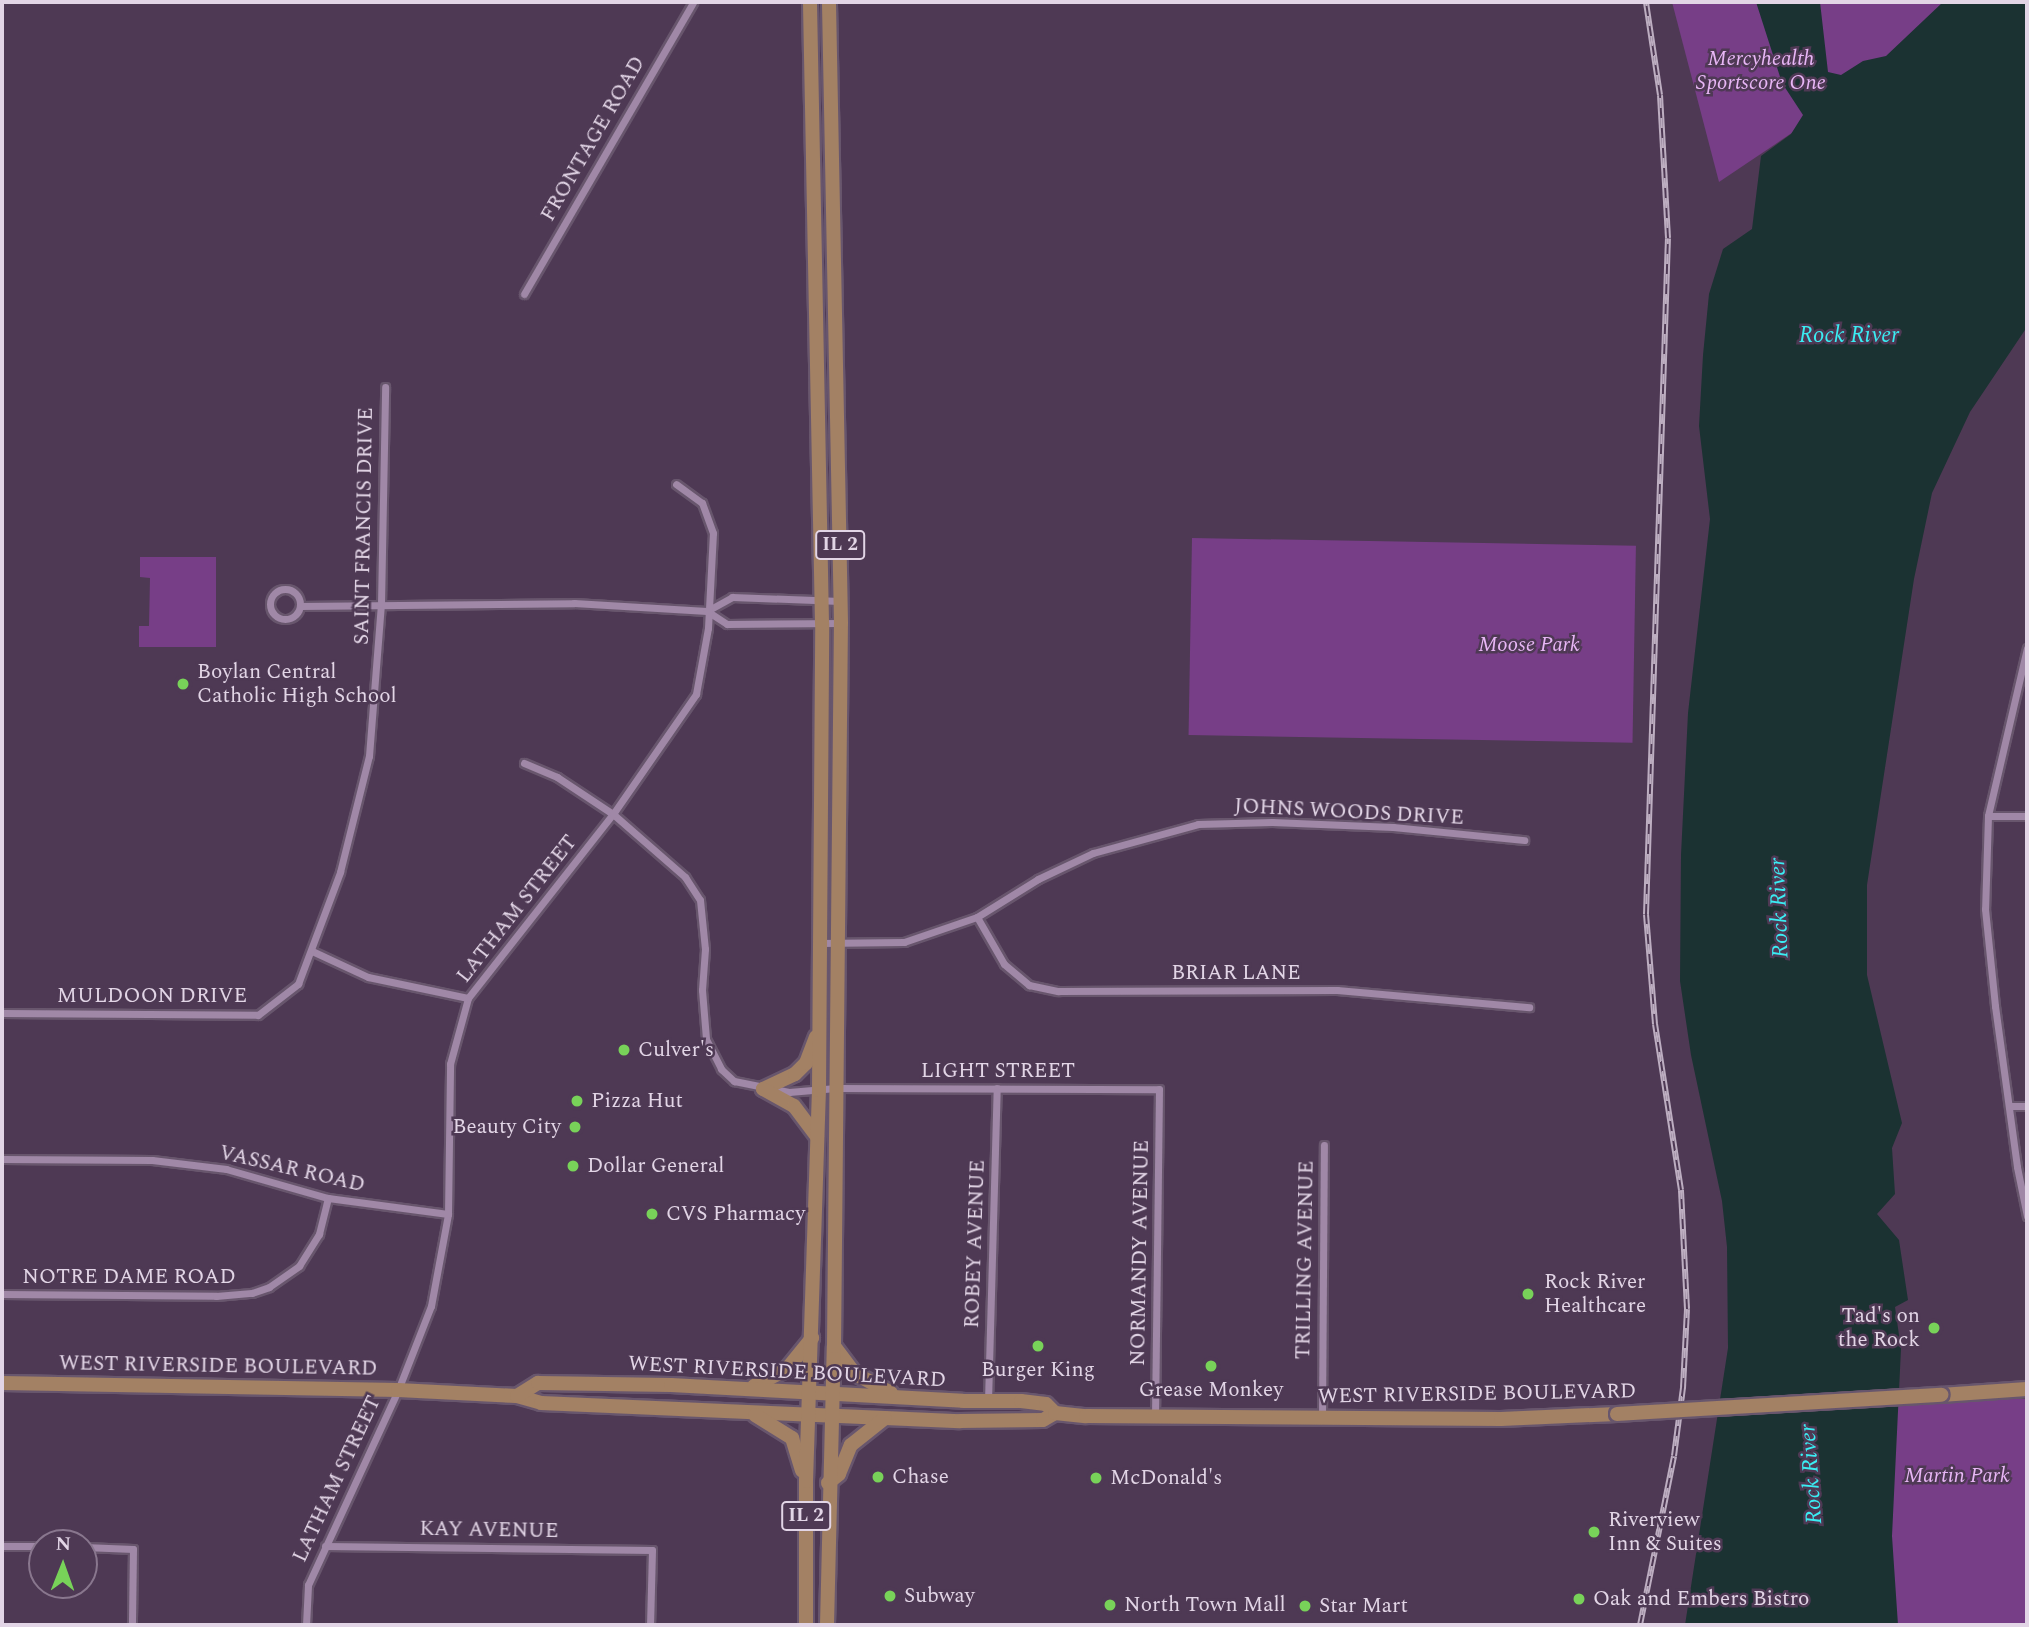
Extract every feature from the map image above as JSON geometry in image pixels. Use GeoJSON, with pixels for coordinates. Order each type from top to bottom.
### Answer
{"type":"FeatureCollection","features":[{"type":"Feature","properties":{"kind":"main road","name":"IL 2"},"geometry":{"type":"LineString","coordinates":[[806,1625],[808,1391],[813,1337],[819,1090],[822,624],[810,2]]}},
{"type":"Feature","properties":{"kind":"main road","name":"IL 2"},"geometry":{"type":"LineString","coordinates":[[827,1625],[840,941],[841,623],[830,2]]}},
{"type":"Feature","properties":{"kind":"main road"},"geometry":{"type":"LineString","coordinates":[[763,1089],[785,1081],[800,1068],[819,1029]]}},
{"type":"Feature","properties":{"kind":"main road"},"geometry":{"type":"LineString","coordinates":[[763,1089],[794,1106],[817,1136]]}},
{"type":"Feature","properties":{"kind":"main road"},"geometry":{"type":"LineString","coordinates":[[749,1388],[787,1369],[813,1337]]}},
{"type":"Feature","properties":{"kind":"main road"},"geometry":{"type":"LineString","coordinates":[[834,1346],[854,1374],[902,1398]]}},
{"type":"Feature","properties":{"kind":"main road","name":"WEST RIVERSIDE BOULEVARD"},"geometry":{"type":"LineString","coordinates":[[2,1383],[398,1390],[517,1396],[541,1403],[885,1418],[1032,1421],[1044,1420],[1055,1413],[1155,1417],[1501,1419],[2027,1389]]}},
{"type":"Feature","properties":{"kind":"main road","name":"WEST RIVERSIDE BOULEVARD"},"geometry":{"type":"LineString","coordinates":[[517,1396],[538,1383],[749,1388],[1046,1404],[1055,1413]]}},
{"type":"Feature","properties":{"kind":"main road"},"geometry":{"type":"LineString","coordinates":[[750,1413],[792,1438],[806,1481]]}},
{"type":"Feature","properties":{"kind":"main road"},"geometry":{"type":"LineString","coordinates":[[828,1483],[839,1474],[851,1445],[872,1425],[885,1418]]}},
{"type":"Feature","properties":{"kind":"street","name":"FRONTAGE ROAD"},"geometry":{"type":"LineString","coordinates":[[524,294],[693,2]]}},
{"type":"Feature","properties":{"kind":"street","name":"SAINT FRANCIS DRIVE"},"geometry":{"type":"LineString","coordinates":[[312,951],[340,872],[369,756],[381,604],[384,387]]}},
{"type":"Feature","properties":{"kind":"street","name":"LATHAM STREET"},"geometry":{"type":"LineString","coordinates":[[306,1625],[308,1585],[398,1390],[431,1306],[448,1214],[450,1064],[468,998],[613,814],[696,694],[708,628],[713,533],[702,503],[676,484]]}},
{"type":"Feature","properties":{"kind":"street"},"geometry":{"type":"LineString","coordinates":[[287,589],[296,593],[300,607],[295,615],[286,618],[277,616],[271,604],[278,591],[287,589]]}},
{"type":"Feature","properties":{"kind":"street"},"geometry":{"type":"LineString","coordinates":[[707,611],[732,597],[841,601]]}},
{"type":"Feature","properties":{"kind":"street"},"geometry":{"type":"LineString","coordinates":[[300,607],[574,603],[707,611],[727,624],[841,623]]}},
{"type":"Feature","properties":{"kind":"street"},"geometry":{"type":"LineString","coordinates":[[2027,648],[1988,816],[1986,939],[2027,1216]]}},
{"type":"Feature","properties":{"kind":"street","name":"LIGHT STREET"},"geometry":{"type":"LineString","coordinates":[[524,763],[557,777],[613,814],[685,877],[700,900],[705,949],[702,989],[706,1039],[727,1076],[734,1081],[763,1089],[1159,1089]]}},
{"type":"Feature","properties":{"kind":"street"},"geometry":{"type":"LineString","coordinates":[[1988,816],[2027,816]]}},
{"type":"Feature","properties":{"kind":"street","name":"JOHNS WOODS DRIVE"},"geometry":{"type":"LineString","coordinates":[[820,943],[904,942],[976,917],[1038,879],[1093,853],[1198,824],[1272,822],[1393,827],[1524,840]]}},
{"type":"Feature","properties":{"kind":"street","name":"BRIAR LANE"},"geometry":{"type":"LineString","coordinates":[[976,917],[1004,964],[1029,985],[1058,991],[1337,990],[1529,1007]]}},
{"type":"Feature","properties":{"kind":"street"},"geometry":{"type":"LineString","coordinates":[[312,951],[368,977],[468,998]]}},
{"type":"Feature","properties":{"kind":"street","name":"MULDOON DRIVE"},"geometry":{"type":"LineString","coordinates":[[2,1013],[258,1015],[298,984],[312,951]]}},
{"type":"Feature","properties":{"kind":"street","name":"ROBEY AVENUE"},"geometry":{"type":"LineString","coordinates":[[988,1401],[997,1088]]}},
{"type":"Feature","properties":{"kind":"street","name":"NORMANDY AVENUE"},"geometry":{"type":"LineString","coordinates":[[1155,1417],[1159,1089]]}},
{"type":"Feature","properties":{"kind":"street"},"geometry":{"type":"LineString","coordinates":[[2010,1106],[2027,1106]]}},
{"type":"Feature","properties":{"kind":"street","name":"TRILLING AVENUE"},"geometry":{"type":"LineString","coordinates":[[1322,1418],[1324,1145]]}},
{"type":"Feature","properties":{"kind":"street","name":"VASSAR ROAD"},"geometry":{"type":"LineString","coordinates":[[2,1159],[152,1160],[226,1169],[328,1198],[448,1214]]}},
{"type":"Feature","properties":{"kind":"street","name":"NOTRE DAME ROAD"},"geometry":{"type":"LineString","coordinates":[[2,1294],[224,1296],[252,1293],[269,1287],[299,1266],[319,1234],[328,1198]]}},
{"type":"Feature","properties":{"kind":"street"},"geometry":{"type":"LineString","coordinates":[[2,1546],[28,1546]]}},
{"type":"Feature","properties":{"kind":"street","name":"KAY AVENUE"},"geometry":{"type":"LineString","coordinates":[[325,1546],[652,1550],[650,1625]]}},
{"type":"Feature","properties":{"kind":"street"},"geometry":{"type":"LineString","coordinates":[[98,1548],[132,1549],[132,1625]]}},
{"type":"Feature","properties":{"kind":"green space","name":"Mercyhealth Sportscore One"},"geometry":{"type":"Polygon","coordinates":[[[1672,2],[1986,2],[1719,182],[1672,2]]]}},
{"type":"Feature","properties":{"kind":"green space","name":"Moose Park"},"geometry":{"type":"Polygon","coordinates":[[[1192,538],[1636,546],[1632,743],[1189,735],[1192,538]]]}},
{"type":"Feature","properties":{"kind":"green space"},"geometry":{"type":"Polygon","coordinates":[[[140,557],[216,557],[216,647],[139,647],[139,626],[149,626],[150,578],[140,577],[140,557]]]}},
{"type":"Feature","properties":{"kind":"green space","name":"Martin Park"},"geometry":{"type":"Polygon","coordinates":[[[1891,1399],[2027,1399],[2027,1625],[1891,1625],[1891,1399]]]}},
{"type":"Feature","properties":{"kind":"water","name":"Rock River"},"geometry":{"type":"Polygon","coordinates":[[[1756,2],[1820,2],[1828,72],[1841,75],[1863,61],[1886,56],[1943,2],[2027,2],[2027,327],[1970,412],[1932,493],[1914,579],[1867,885],[1867,975],[1902,1123],[1892,1148],[1895,1194],[1877,1214],[1899,1240],[1908,1300],[1895,1307],[1901,1349],[1892,1536],[1898,1625],[1685,1625],[1728,1348],[1727,1247],[1722,1201],[1691,1055],[1680,981],[1681,855],[1688,713],[1710,519],[1699,426],[1703,355],[1709,294],[1723,249],[1752,229],[1761,156],[1791,134],[1803,115],[1782,83],[1756,2]]]}},
{"type":"Feature","properties":{"kind":"railway"},"geometry":{"type":"LineString","coordinates":[[1640,1625],[1674,1456],[1683,1388],[1687,1309],[1681,1190],[1655,1024],[1646,914],[1668,238],[1660,95],[1646,2]]}},
{"type":"Feature","properties":{"kind":"place","name":"Boylan Central Catholic High School"},"geometry":{"type":"Point","coordinates":[183,684]}},
{"type":"Feature","properties":{"kind":"place","name":"Culver's"},"geometry":{"type":"Point","coordinates":[624,1050]}},
{"type":"Feature","properties":{"kind":"place","name":"Pizza Hut"},"geometry":{"type":"Point","coordinates":[577,1101]}},
{"type":"Feature","properties":{"kind":"place","name":"Beauty City"},"geometry":{"type":"Point","coordinates":[575,1127]}},
{"type":"Feature","properties":{"kind":"place","name":"Dollar General"},"geometry":{"type":"Point","coordinates":[573,1166]}},
{"type":"Feature","properties":{"kind":"place","name":"CVS Pharmacy"},"geometry":{"type":"Point","coordinates":[652,1214]}},
{"type":"Feature","properties":{"kind":"place","name":"Rock River Healthcare"},"geometry":{"type":"Point","coordinates":[1528,1294]}},
{"type":"Feature","properties":{"kind":"place","name":"Tad's on the Rock"},"geometry":{"type":"Point","coordinates":[1934,1328]}},
{"type":"Feature","properties":{"kind":"place","name":"Burger King"},"geometry":{"type":"Point","coordinates":[1038,1346]}},
{"type":"Feature","properties":{"kind":"place","name":"Grease Monkey"},"geometry":{"type":"Point","coordinates":[1211,1366]}},
{"type":"Feature","properties":{"kind":"place","name":"Chase"},"geometry":{"type":"Point","coordinates":[878,1477]}},
{"type":"Feature","properties":{"kind":"place","name":"McDonald's"},"geometry":{"type":"Point","coordinates":[1096,1478]}},
{"type":"Feature","properties":{"kind":"place","name":"Riverview Inn & Suites"},"geometry":{"type":"Point","coordinates":[1594,1532]}},
{"type":"Feature","properties":{"kind":"place","name":"Subway"},"geometry":{"type":"Point","coordinates":[890,1596]}},
{"type":"Feature","properties":{"kind":"place","name":"Oak and Embers Bistro"},"geometry":{"type":"Point","coordinates":[1579,1599]}},
{"type":"Feature","properties":{"kind":"place","name":"North Town Mall"},"geometry":{"type":"Point","coordinates":[1110,1605]}},
{"type":"Feature","properties":{"kind":"place","name":"Star Mart"},"geometry":{"type":"Point","coordinates":[1305,1606]}}]}
